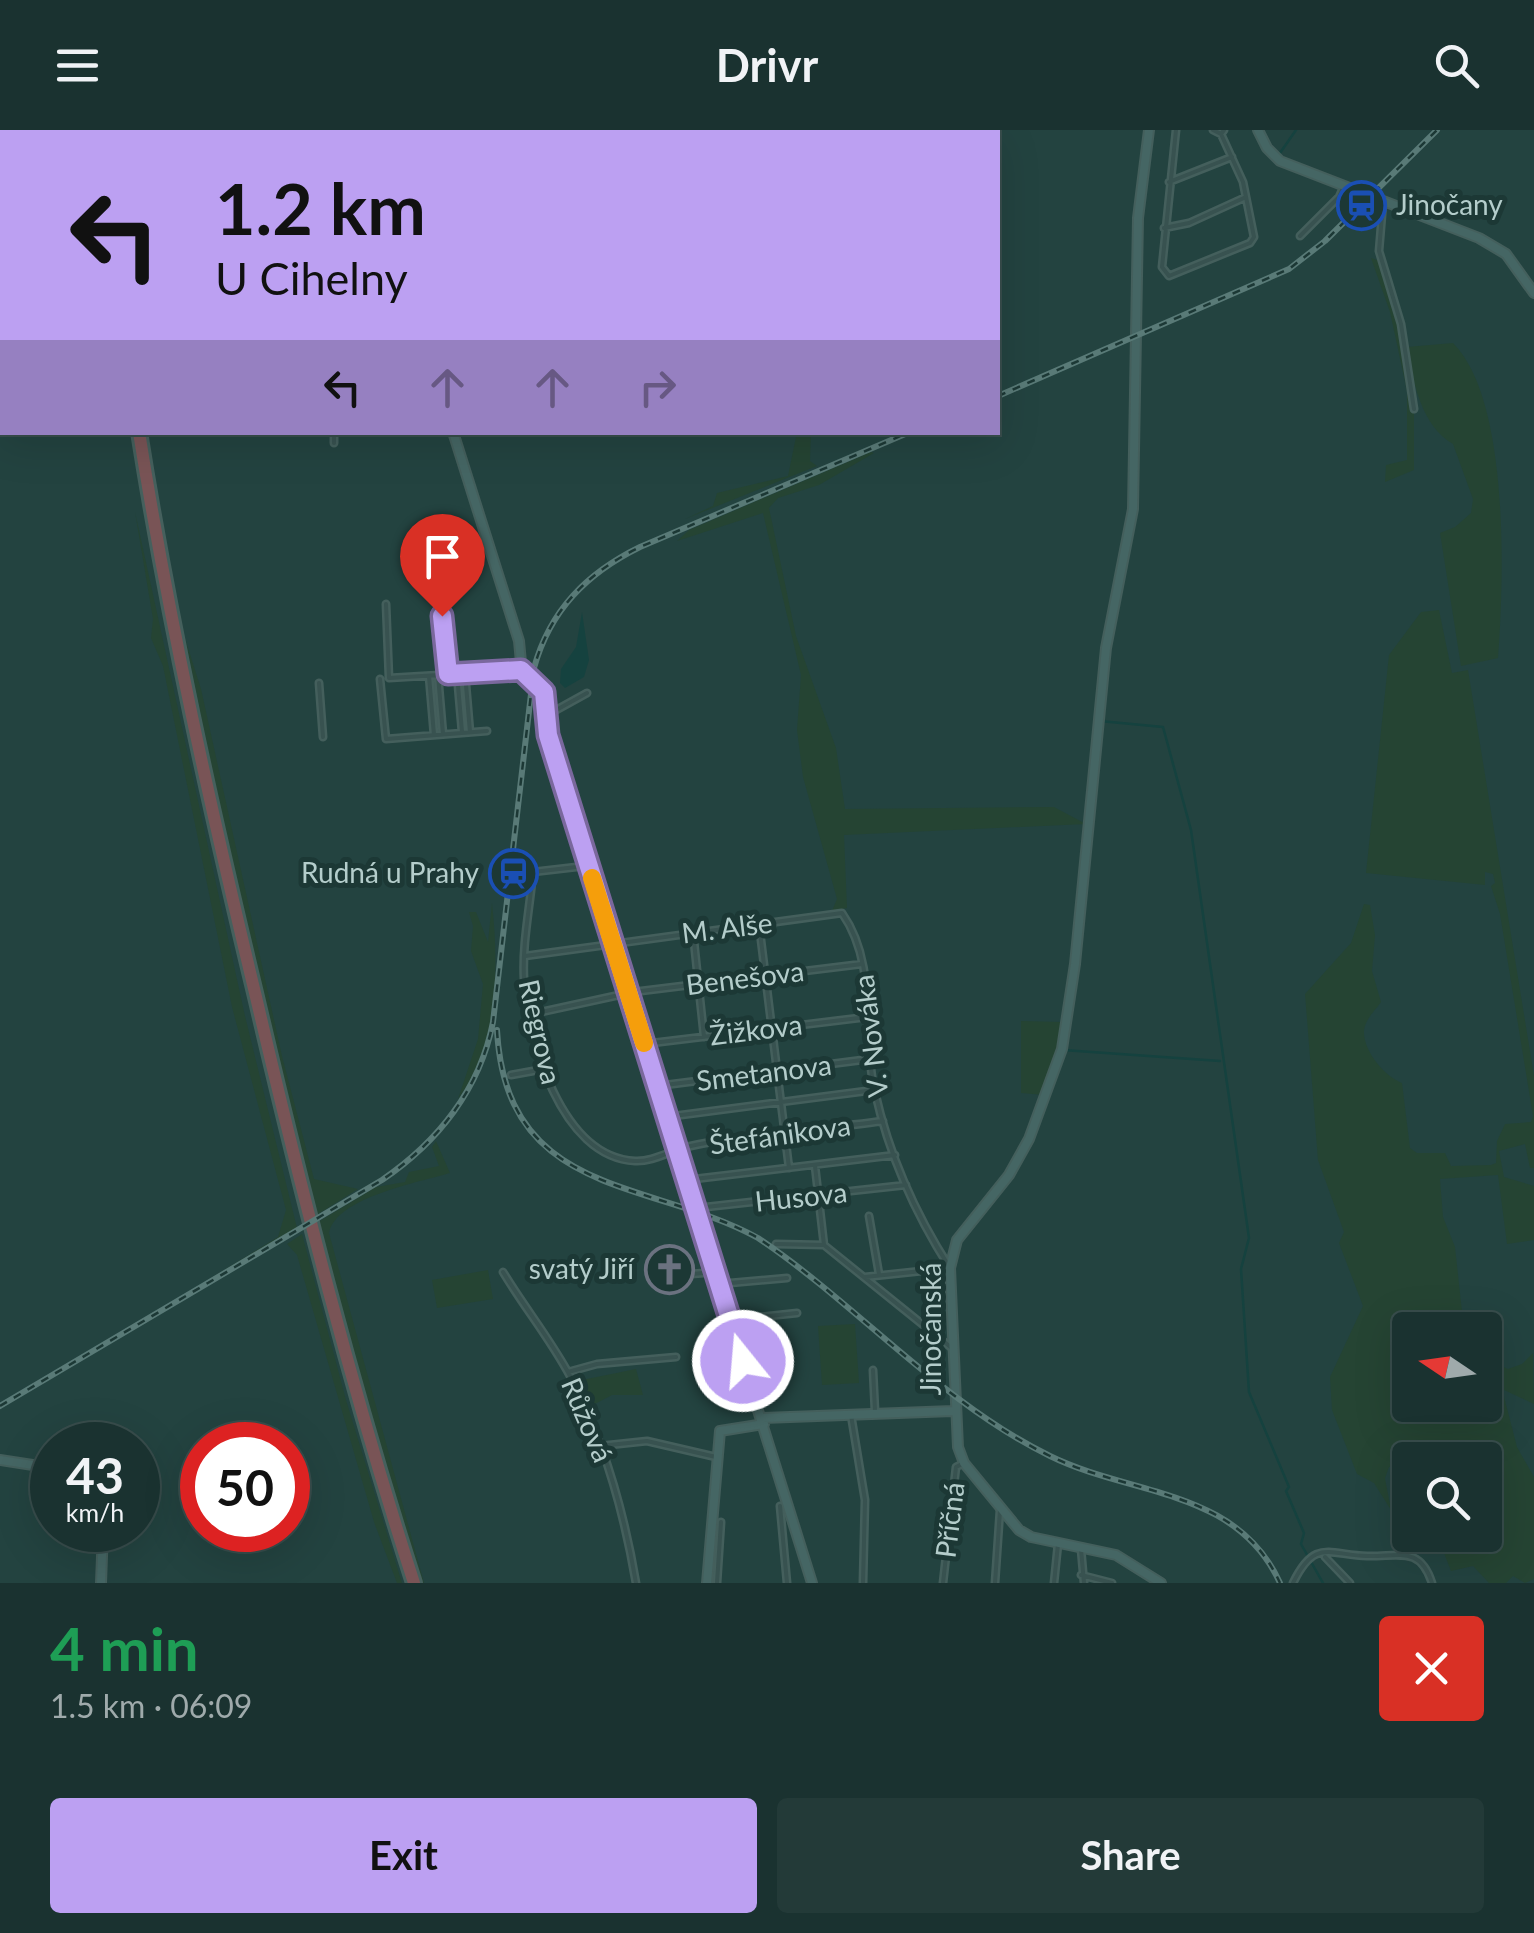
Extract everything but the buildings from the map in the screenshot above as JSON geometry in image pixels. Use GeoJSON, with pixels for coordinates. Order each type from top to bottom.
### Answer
{"type":"FeatureCollection","features":[{"type":"Feature","properties":{"kind":"highway"},"geometry":{"type":"LineString","coordinates":[[136,435],[178,682],[236,943],[337,1345],[406,1583]]}},
{"type":"Feature","properties":{"kind":"highway"},"geometry":{"type":"LineString","coordinates":[[136,435],[269,1052],[349,1363],[414,1583]]}},
{"type":"Feature","properties":{"kind":"street","name":"Jinočanská"},"geometry":{"type":"LineString","coordinates":[[964,1462],[953,1411],[950,1268],[957,1240],[990,1200],[1022,1151],[1046,1100],[1062,1049],[1075,964],[1106,648],[1133,508],[1137,229],[1149,130]]}},
{"type":"Feature","properties":{"kind":"street"},"geometry":{"type":"LineString","coordinates":[[1176,130],[1164,228],[1162,272],[1168,276],[1250,243],[1255,234],[1232,156],[1222,132],[1213,130]]}},
{"type":"Feature","properties":{"kind":"street"},"geometry":{"type":"LineString","coordinates":[[1258,130],[1267,148],[1280,161],[1385,198],[1494,246],[1512,261],[1534,292]]}},
{"type":"Feature","properties":{"kind":"street"},"geometry":{"type":"LineString","coordinates":[[1169,182],[1232,156]]}},
{"type":"Feature","properties":{"kind":"street"},"geometry":{"type":"LineString","coordinates":[[1300,236],[1340,197],[1344,184]]}},
{"type":"Feature","properties":{"kind":"street"},"geometry":{"type":"LineString","coordinates":[[1164,228],[1189,222],[1246,196]]}},
{"type":"Feature","properties":{"kind":"street"},"geometry":{"type":"LineString","coordinates":[[1385,198],[1379,251],[1401,324],[1414,409]]}},
{"type":"Feature","properties":{"kind":"street"},"geometry":{"type":"LineString","coordinates":[[334,435],[334,444]]}},
{"type":"Feature","properties":{"kind":"street"},"geometry":{"type":"LineString","coordinates":[[455,435],[519,641],[521,670],[544,692],[548,735],[766,1436],[785,1514],[812,1583]]}},
{"type":"Feature","properties":{"kind":"street"},"geometry":{"type":"LineString","coordinates":[[386,604],[390,678],[521,670]]}},
{"type":"Feature","properties":{"kind":"street"},"geometry":{"type":"LineString","coordinates":[[442,616],[448,674]]}},
{"type":"Feature","properties":{"kind":"street"},"geometry":{"type":"LineString","coordinates":[[464,673],[470,732]]}},
{"type":"Feature","properties":{"kind":"street"},"geometry":{"type":"LineString","coordinates":[[457,674],[462,732]]}},
{"type":"Feature","properties":{"kind":"street"},"geometry":{"type":"LineString","coordinates":[[438,675],[443,734]]}},
{"type":"Feature","properties":{"kind":"street"},"geometry":{"type":"LineString","coordinates":[[429,676],[434,735]]}},
{"type":"Feature","properties":{"kind":"street"},"geometry":{"type":"LineString","coordinates":[[380,679],[386,739],[487,730]]}},
{"type":"Feature","properties":{"kind":"street"},"geometry":{"type":"LineString","coordinates":[[320,683],[324,737]]}},
{"type":"Feature","properties":{"kind":"street"},"geometry":{"type":"LineString","coordinates":[[545,714],[557,713],[575,697],[587,693]]}},
{"type":"Feature","properties":{"kind":"street","name":"Riegrova"},"geometry":{"type":"LineString","coordinates":[[588,866],[533,872],[524,980],[544,1069],[560,1107],[599,1147],[638,1162],[677,1150]]}},
{"type":"Feature","properties":{"kind":"street","name":"M. Alše"},"geometry":{"type":"LineString","coordinates":[[525,956],[842,913]]}},
{"type":"Feature","properties":{"kind":"street","name":"V. Nováka"},"geometry":{"type":"LineString","coordinates":[[842,913],[862,964],[874,1090],[883,1121],[920,1221],[950,1268]]}},
{"type":"Feature","properties":{"kind":"street"},"geometry":{"type":"LineString","coordinates":[[758,924],[789,1168]]}},
{"type":"Feature","properties":{"kind":"street"},"geometry":{"type":"LineString","coordinates":[[693,932],[704,1037]]}},
{"type":"Feature","properties":{"kind":"street","name":"Benešova"},"geometry":{"type":"LineString","coordinates":[[532,1014],[628,995],[862,964]]}},
{"type":"Feature","properties":{"kind":"street","name":"Žižkova"},"geometry":{"type":"LineString","coordinates":[[644,1044],[869,1017]]}},
{"type":"Feature","properties":{"kind":"street","name":"Smetanova"},"geometry":{"type":"LineString","coordinates":[[657,1086],[870,1059]]}},
{"type":"Feature","properties":{"kind":"street"},"geometry":{"type":"LineString","coordinates":[[511,1075],[544,1069]]}},
{"type":"Feature","properties":{"kind":"street"},"geometry":{"type":"LineString","coordinates":[[666,1117],[874,1090]]}},
{"type":"Feature","properties":{"kind":"street","name":"Štefánikova"},"geometry":{"type":"LineString","coordinates":[[677,1150],[883,1121]]}},
{"type":"Feature","properties":{"kind":"street"},"geometry":{"type":"LineString","coordinates":[[686,1180],[895,1154]]}},
{"type":"Feature","properties":{"kind":"street"},"geometry":{"type":"LineString","coordinates":[[814,1166],[824,1244]]}},
{"type":"Feature","properties":{"kind":"street","name":"Husova"},"geometry":{"type":"LineString","coordinates":[[696,1208],[906,1185]]}},
{"type":"Feature","properties":{"kind":"street"},"geometry":{"type":"LineString","coordinates":[[869,1216],[879,1274]]}},
{"type":"Feature","properties":{"kind":"street"},"geometry":{"type":"LineString","coordinates":[[776,1244],[824,1244],[953,1349]]}},
{"type":"Feature","properties":{"kind":"street"},"geometry":{"type":"LineString","coordinates":[[865,1277],[950,1268]]}},
{"type":"Feature","properties":{"kind":"street","name":"Růžová"},"geometry":{"type":"LineString","coordinates":[[502,1272],[568,1372],[600,1446],[622,1510],[636,1583]]}},
{"type":"Feature","properties":{"kind":"street"},"geometry":{"type":"LineString","coordinates":[[692,1274],[715,1272]]}},
{"type":"Feature","properties":{"kind":"street"},"geometry":{"type":"LineString","coordinates":[[719,1284],[788,1278]]}},
{"type":"Feature","properties":{"kind":"street"},"geometry":{"type":"LineString","coordinates":[[730,1320],[797,1313]]}},
{"type":"Feature","properties":{"kind":"street"},"geometry":{"type":"LineString","coordinates":[[568,1372],[598,1364],[676,1357]]}},
{"type":"Feature","properties":{"kind":"street"},"geometry":{"type":"LineString","coordinates":[[873,1370],[875,1414]]}},
{"type":"Feature","properties":{"kind":"street"},"geometry":{"type":"LineString","coordinates":[[707,1583],[720,1432],[759,1422],[953,1411]]}},
{"type":"Feature","properties":{"kind":"street"},"geometry":{"type":"LineString","coordinates":[[851,1415],[864,1512],[863,1583]]}},
{"type":"Feature","properties":{"kind":"street"},"geometry":{"type":"LineString","coordinates":[[600,1446],[646,1441],[716,1457]]}},
{"type":"Feature","properties":{"kind":"street"},"geometry":{"type":"LineString","coordinates":[[0,1460],[30,1465]]}},
{"type":"Feature","properties":{"kind":"street"},"geometry":{"type":"LineString","coordinates":[[964,1462],[1018,1530],[1128,1560],[1161,1583]]}},
{"type":"Feature","properties":{"kind":"street","name":"Příčná"},"geometry":{"type":"LineString","coordinates":[[943,1583],[956,1467],[964,1462]]}},
{"type":"Feature","properties":{"kind":"street"},"geometry":{"type":"LineString","coordinates":[[780,1506],[785,1514],[787,1583]]}},
{"type":"Feature","properties":{"kind":"street"},"geometry":{"type":"LineString","coordinates":[[995,1583],[1000,1510]]}},
{"type":"Feature","properties":{"kind":"street"},"geometry":{"type":"LineString","coordinates":[[718,1583],[721,1522]]}},
{"type":"Feature","properties":{"kind":"street"},"geometry":{"type":"LineString","coordinates":[[1054,1583],[1058,1544]]}},
{"type":"Feature","properties":{"kind":"street"},"geometry":{"type":"LineString","coordinates":[[1081,1548],[1084,1583]]}},
{"type":"Feature","properties":{"kind":"street"},"geometry":{"type":"LineString","coordinates":[[708,1550],[719,1551]]}},
{"type":"Feature","properties":{"kind":"street"},"geometry":{"type":"LineString","coordinates":[[1293,1583],[1306,1561],[1321,1551],[1334,1550],[1367,1556],[1411,1554],[1423,1562],[1432,1583]]}},
{"type":"Feature","properties":{"kind":"street"},"geometry":{"type":"LineString","coordinates":[[102,1583],[103,1552]]}},
{"type":"Feature","properties":{"kind":"street"},"geometry":{"type":"LineString","coordinates":[[1326,1557],[1350,1583]]}},
{"type":"Feature","properties":{"kind":"street"},"geometry":{"type":"LineString","coordinates":[[1081,1575],[1112,1583]]}},
{"type":"Feature","properties":{"kind":"green space"},"geometry":{"type":"Polygon","coordinates":[[[1371,258],[1380,261],[1393,302],[1414,410],[1414,470],[1385,482],[1386,465],[1407,460],[1407,391],[1390,312],[1371,258]]]}},
{"type":"Feature","properties":{"kind":"green space"},"geometry":{"type":"Polygon","coordinates":[[[1453,343],[1472,370],[1485,405],[1494,447],[1501,539],[1498,658],[1461,666],[1440,533],[1455,527],[1471,513],[1473,499],[1453,444],[1433,426],[1420,402],[1407,347],[1453,343]]]}},
{"type":"Feature","properties":{"kind":"green space"},"geometry":{"type":"Polygon","coordinates":[[[796,435],[811,435],[810,461],[817,466],[685,519],[713,506],[717,493],[788,476],[796,435]]]}},
{"type":"Feature","properties":{"kind":"green space"},"geometry":{"type":"Polygon","coordinates":[[[874,453],[819,485],[778,498],[769,508],[796,636],[836,748],[845,809],[1054,807],[1086,824],[844,835],[847,908],[832,911],[837,899],[803,777],[797,730],[801,675],[763,513],[677,541],[689,530],[874,453]]]}},
{"type":"Feature","properties":{"kind":"green space"},"geometry":{"type":"Polygon","coordinates":[[[135,512],[245,1016],[297,1228],[206,1281],[278,1237],[286,1210],[232,1007],[163,666],[151,638],[153,619],[135,512]]]}},
{"type":"Feature","properties":{"kind":"green space"},"geometry":{"type":"Polygon","coordinates":[[[1439,610],[1452,673],[1468,670],[1534,1076],[1534,1168],[1530,1168],[1525,1144],[1499,1151],[1504,1177],[1534,1186],[1534,1240],[1507,1244],[1498,1175],[1440,1179],[1443,1217],[1455,1247],[1462,1312],[1392,1312],[1392,1422],[1502,1422],[1502,1389],[1517,1447],[1534,1477],[1534,1579],[1525,1583],[1513,1576],[1506,1583],[1489,1583],[1473,1566],[1451,1571],[1444,1552],[1502,1552],[1502,1442],[1392,1442],[1392,1466],[1385,1478],[1391,1510],[1374,1483],[1357,1474],[1332,1410],[1330,1377],[1363,1306],[1339,1243],[1344,1232],[1318,1160],[1305,994],[1351,943],[1364,904],[1370,905],[1375,935],[1372,971],[1381,1002],[1366,1023],[1365,1039],[1376,1062],[1402,1083],[1410,1148],[1417,1153],[1445,1153],[1451,1166],[1491,1165],[1496,1163],[1497,1141],[1505,1124],[1531,1122],[1533,1116],[1500,914],[1491,886],[1495,883],[1493,874],[1485,872],[1485,885],[1366,873],[1389,655],[1421,612],[1439,610]]]}},
{"type":"Feature","properties":{"kind":"green space"},"geometry":{"type":"Polygon","coordinates":[[[185,638],[201,689],[282,1056],[314,1179],[358,1189],[315,1216],[240,907],[185,638]]]}},
{"type":"Feature","properties":{"kind":"green space"},"geometry":{"type":"Polygon","coordinates":[[[492,903],[495,979],[489,1030],[472,1077],[458,1099],[478,1039],[483,984],[471,951],[473,926],[469,912],[476,912],[488,942],[492,903]]]}},
{"type":"Feature","properties":{"kind":"green space"},"geometry":{"type":"Polygon","coordinates":[[[1021,1021],[1064,1022],[1044,1095],[1021,1093],[1021,1021]]]}},
{"type":"Feature","properties":{"kind":"green space"},"geometry":{"type":"Polygon","coordinates":[[[436,1141],[450,1173],[363,1201],[335,1220],[329,1233],[424,1583],[417,1583],[318,1222],[376,1187],[405,1182],[409,1172],[439,1166],[432,1147],[436,1141]]]}},
{"type":"Feature","properties":{"kind":"green space"},"geometry":{"type":"Polygon","coordinates":[[[302,1234],[346,1400],[402,1583],[397,1583],[374,1522],[297,1255],[287,1244],[302,1234]]]}},
{"type":"Feature","properties":{"kind":"green space"},"geometry":{"type":"Polygon","coordinates":[[[488,1270],[493,1299],[437,1308],[432,1280],[488,1270]]]}},
{"type":"Feature","properties":{"kind":"green space"},"geometry":{"type":"Polygon","coordinates":[[[855,1324],[859,1383],[822,1385],[818,1326],[855,1324]]]}},
{"type":"Feature","properties":{"kind":"green space"},"geometry":{"type":"Polygon","coordinates":[[[1533,1353],[1534,1404],[1502,1389],[1502,1366],[1508,1369],[1522,1364],[1533,1353]]]}},
{"type":"Feature","properties":{"kind":"green space"},"geometry":{"type":"Polygon","coordinates":[[[636,1369],[643,1395],[612,1395],[589,1407],[577,1381],[636,1369]]]}},
{"type":"Feature","properties":{"kind":"water"},"geometry":{"type":"Polygon","coordinates":[[[582,612],[589,660],[584,677],[565,688],[560,683],[561,669],[576,647],[582,612]]]}},
{"type":"Feature","properties":{"kind":"waterway"},"geometry":{"type":"LineString","coordinates":[[1280,153],[1296,130]]}},
{"type":"Feature","properties":{"kind":"waterway"},"geometry":{"type":"LineString","coordinates":[[1100,721],[1163,727],[1191,830],[1249,1238],[1241,1269],[1249,1392],[1289,1487],[1286,1491],[1304,1533],[1301,1544],[1323,1583]]}},
{"type":"Feature","properties":{"kind":"waterway"},"geometry":{"type":"LineString","coordinates":[[1063,1050],[1220,1061]]}},
{"type":"Feature","properties":{"kind":"railway"},"geometry":{"type":"LineString","coordinates":[[1000,395],[1289,269],[1325,241],[1437,130]]}},
{"type":"Feature","properties":{"kind":"railway"},"geometry":{"type":"LineString","coordinates":[[0,1406],[382,1180],[438,1131],[478,1070],[493,1022],[534,668],[561,611],[587,581],[640,547],[903,435]]}},
{"type":"Feature","properties":{"kind":"railway"},"geometry":{"type":"LineString","coordinates":[[497,1030],[506,1085],[527,1126],[556,1155],[591,1175],[717,1219],[758,1238],[972,1409],[1050,1456],[1210,1512],[1237,1529],[1261,1552],[1280,1583]]}},
{"type":"Feature","properties":{"kind":"slow traffic"},"geometry":{"type":"LineString","coordinates":[[592,878],[644,1043]]}},
{"type":"Feature","properties":{"kind":"place","name":"Jinočany"},"geometry":{"type":"Point","coordinates":[1361,205]}},
{"type":"Feature","properties":{"kind":"place","name":"Rudná u Prahy"},"geometry":{"type":"Point","coordinates":[514,873]}},
{"type":"Feature","properties":{"kind":"place","name":"svatý Jiří"},"geometry":{"type":"Point","coordinates":[669,1269]}},
{"type":"Feature","properties":{"kind":"route"},"geometry":{"type":"LineString","coordinates":[[442,616],[448,674],[521,670],[544,692],[548,735],[570,810],[743,1361]]}}]}
